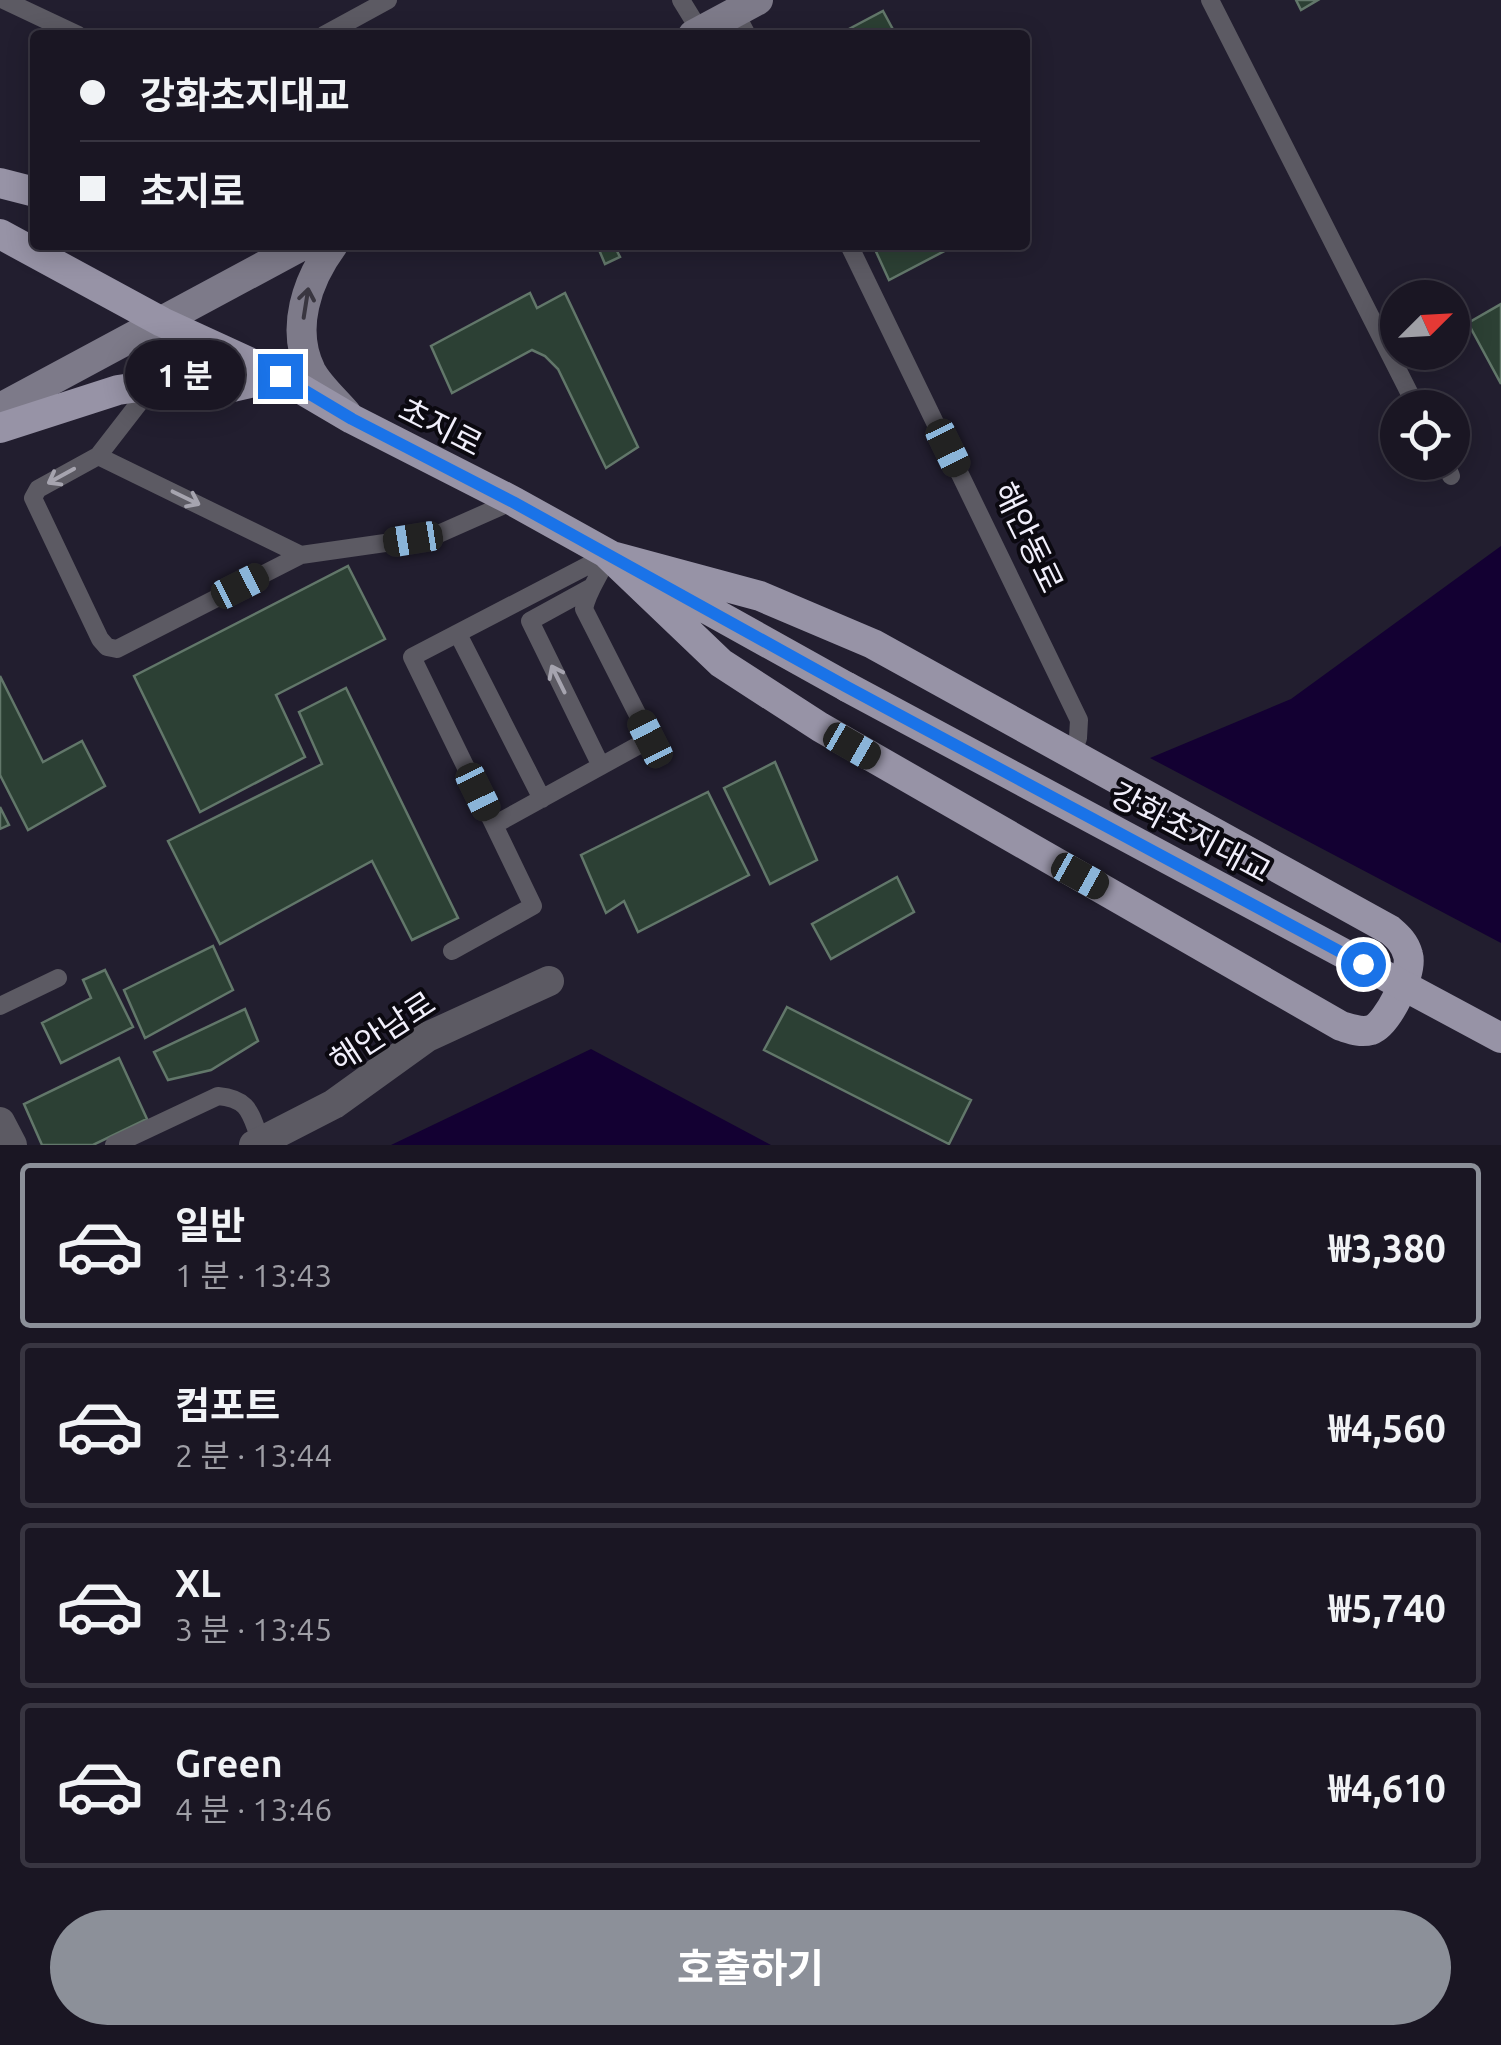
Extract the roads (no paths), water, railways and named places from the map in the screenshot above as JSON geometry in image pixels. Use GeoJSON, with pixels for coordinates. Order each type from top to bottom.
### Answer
{"type":"FeatureCollection","features":[{"type":"Feature","properties":{"kind":"main road"},"geometry":{"type":"LineString","coordinates":[[705,30],[746,16]]}},
{"type":"Feature","properties":{"kind":"main road"},"geometry":{"type":"LineString","coordinates":[[0,183],[30,191]]}},
{"type":"Feature","properties":{"kind":"main road","name":"초지로"},"geometry":{"type":"LineString","coordinates":[[0,234],[162,322],[280,376],[352,419],[513,502],[847,687]]}},
{"type":"Feature","properties":{"kind":"main road"},"geometry":{"type":"LineString","coordinates":[[0,408],[294,250]]}},
{"type":"Feature","properties":{"kind":"main road"},"geometry":{"type":"LineString","coordinates":[[329,250],[308,288],[302,338],[312,375],[352,419]]}},
{"type":"Feature","properties":{"kind":"main road"},"geometry":{"type":"LineString","coordinates":[[0,428],[118,390],[200,382],[233,387],[280,376]]}},
{"type":"Feature","properties":{"kind":"main road"},"geometry":{"type":"LineString","coordinates":[[608,555],[760,596],[873,644],[1390,930],[1402,941],[1410,958],[1408,972],[1388,1016],[1376,1029],[1359,1032],[1341,1026],[820,728],[721,663],[608,555]]}},
{"type":"Feature","properties":{"kind":"main road","name":"강화초지대교"},"geometry":{"type":"LineString","coordinates":[[847,687],[1501,1038]]}},
{"type":"Feature","properties":{"kind":"street","name":"해안남로"},"geometry":{"type":"LineString","coordinates":[[258,1143],[334,1104],[427,1037],[548,981]]}},
{"type":"Feature","properties":{"kind":"street"},"geometry":{"type":"LineString","coordinates":[[0,1122],[12,1145]]}},
{"type":"Feature","properties":{"kind":"lane"},"geometry":{"type":"LineString","coordinates":[[4,0],[67,30]]}},
{"type":"Feature","properties":{"kind":"lane"},"geometry":{"type":"LineString","coordinates":[[333,30],[388,0]]}},
{"type":"Feature","properties":{"kind":"lane"},"geometry":{"type":"LineString","coordinates":[[681,0],[695,30]]}},
{"type":"Feature","properties":{"kind":"lane"},"geometry":{"type":"LineString","coordinates":[[1210,0],[1408,390]]}},
{"type":"Feature","properties":{"kind":"lane","name":"해안동로"},"geometry":{"type":"LineString","coordinates":[[850,250],[1079,720],[1072,754]]}},
{"type":"Feature","properties":{"kind":"lane"},"geometry":{"type":"LineString","coordinates":[[154,385],[98,456],[38,489],[33,498],[107,647],[117,650],[301,554],[434,536],[513,502]]}},
{"type":"Feature","properties":{"kind":"lane"},"geometry":{"type":"LineString","coordinates":[[98,456],[301,554]]}},
{"type":"Feature","properties":{"kind":"lane"},"geometry":{"type":"LineString","coordinates":[[494,825],[650,739],[584,608],[587,594],[602,574],[608,555]]}},
{"type":"Feature","properties":{"kind":"lane"},"geometry":{"type":"LineString","coordinates":[[452,950],[532,906],[412,657],[608,555]]}},
{"type":"Feature","properties":{"kind":"lane"},"geometry":{"type":"LineString","coordinates":[[592,587],[530,621],[601,766]]}},
{"type":"Feature","properties":{"kind":"lane"},"geometry":{"type":"LineString","coordinates":[[458,634],[542,799]]}},
{"type":"Feature","properties":{"kind":"lane"},"geometry":{"type":"LineString","coordinates":[[0,1006],[58,978]]}},
{"type":"Feature","properties":{"kind":"lane"},"geometry":{"type":"LineString","coordinates":[[114,1145],[218,1096],[234,1098],[245,1105],[258,1143]]}}]}
